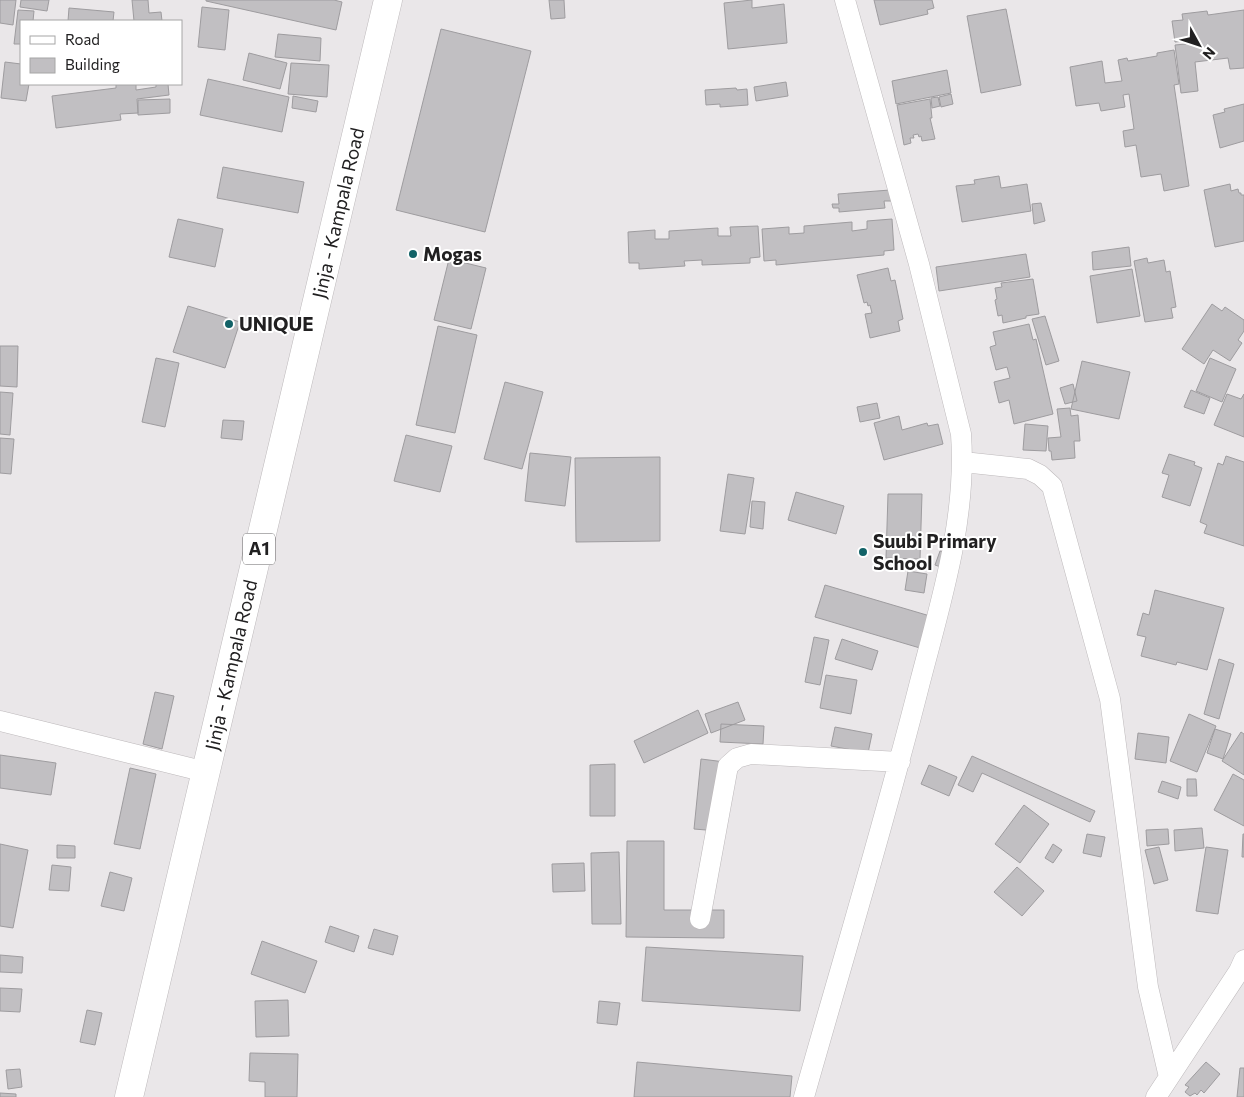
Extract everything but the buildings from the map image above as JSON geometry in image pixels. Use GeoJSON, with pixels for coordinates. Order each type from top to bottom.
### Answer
{"type":"FeatureCollection","features":[{"type":"Feature","properties":{"kind":"highway","name":"Jinja - Kampala Road"},"geometry":{"type":"LineString","coordinates":[[129,1097],[388,0]]}},
{"type":"Feature","properties":{"kind":"street"},"geometry":{"type":"LineString","coordinates":[[804,1097],[900,762],[952,557],[961,498],[963,462],[961,434],[919,264],[845,0]]}},
{"type":"Feature","properties":{"kind":"street"},"geometry":{"type":"LineString","coordinates":[[963,462],[1028,469],[1040,475],[1052,486],[1110,699],[1148,987],[1169,1077]]}},
{"type":"Feature","properties":{"kind":"street"},"geometry":{"type":"LineString","coordinates":[[0,721],[206,772]]}},
{"type":"Feature","properties":{"kind":"street"},"geometry":{"type":"LineString","coordinates":[[700,919],[728,766],[737,758],[752,754],[900,762]]}},
{"type":"Feature","properties":{"kind":"street"},"geometry":{"type":"LineString","coordinates":[[1156,1097],[1239,971],[1244,960]]}},
{"type":"Feature","properties":{"kind":"place","name":"Mogas"},"geometry":{"type":"Point","coordinates":[413,254]}},
{"type":"Feature","properties":{"kind":"place","name":"UNIQUE"},"geometry":{"type":"Point","coordinates":[229,324]}},
{"type":"Feature","properties":{"kind":"place","name":"Suubi Primary School"},"geometry":{"type":"Point","coordinates":[863,552]}}]}
